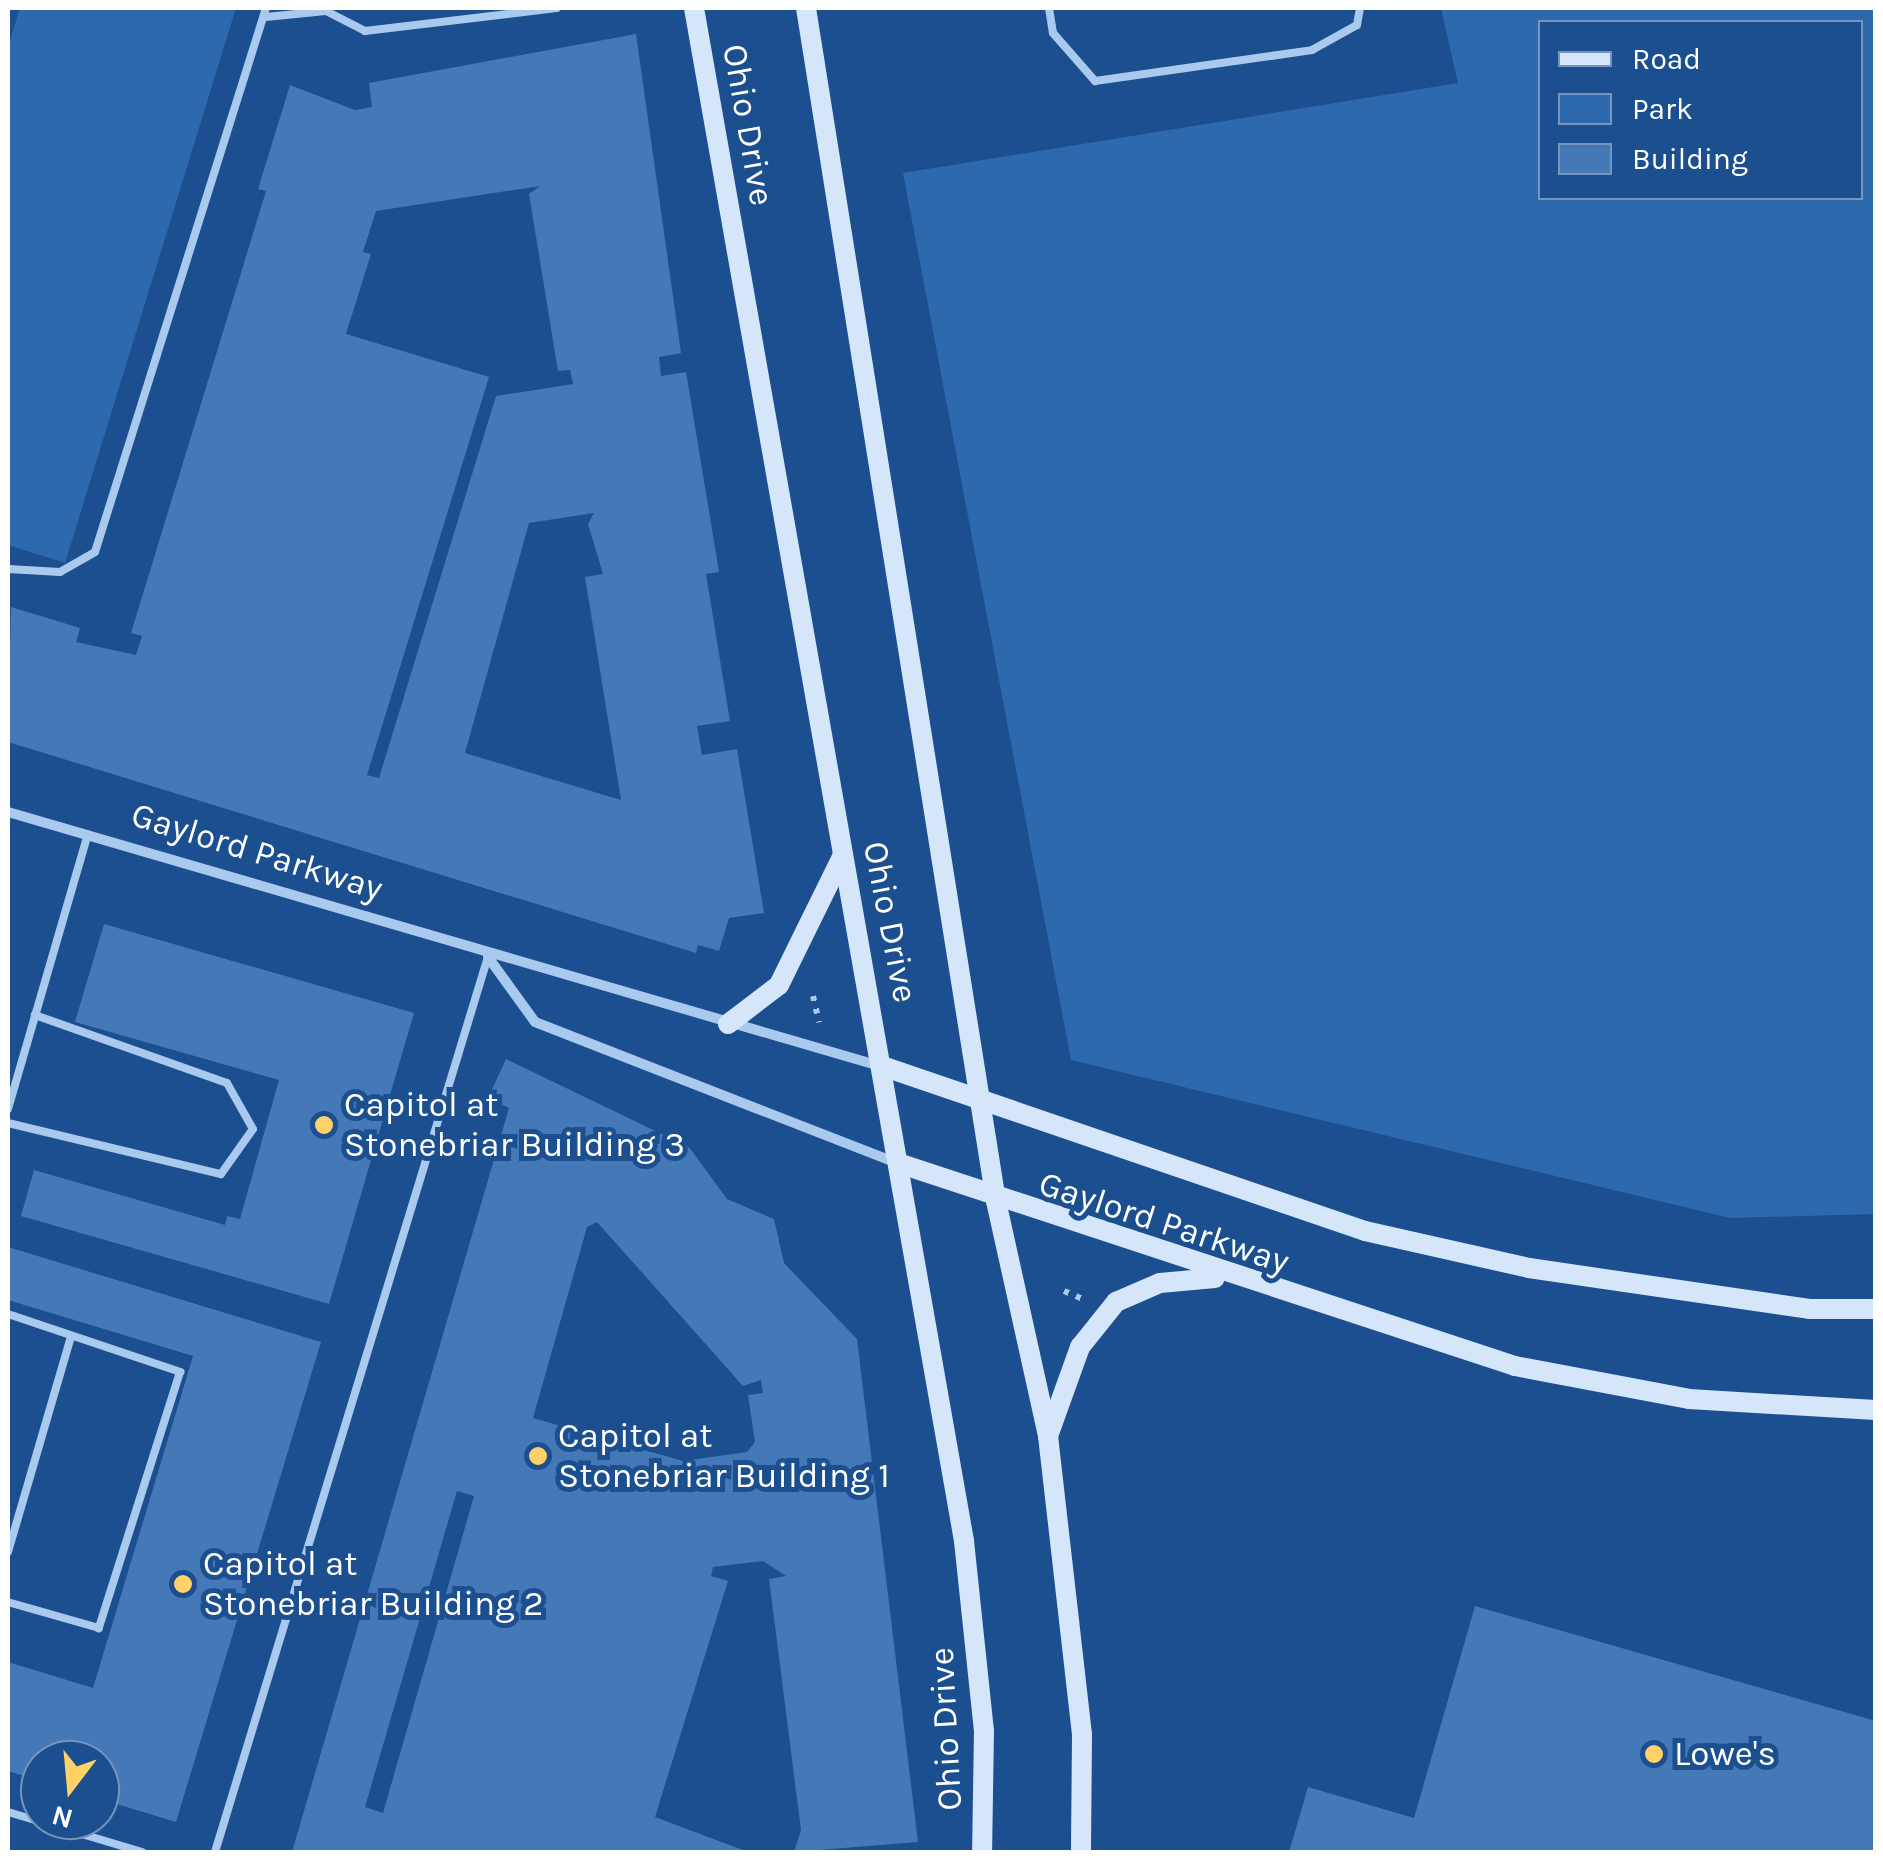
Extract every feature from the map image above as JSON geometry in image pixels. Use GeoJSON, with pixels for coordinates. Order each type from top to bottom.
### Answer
{"type":"FeatureCollection","features":[{"type":"Feature","properties":{"kind":"main road","name":"Ohio Drive"},"geometry":{"type":"LineString","coordinates":[[694,8],[843,855],[885,1067],[964,1540],[984,1730],[982,1852]]}},
{"type":"Feature","properties":{"kind":"main road","name":"Ohio Drive"},"geometry":{"type":"LineString","coordinates":[[806,8],[983,1100],[996,1201],[1048,1436],[1082,1735],[1082,1852]]}},
{"type":"Feature","properties":{"kind":"main road"},"geometry":{"type":"LineString","coordinates":[[728,1024],[779,985],[843,855]]}},
{"type":"Feature","properties":{"kind":"main road","name":"Gaylord Parkway"},"geometry":{"type":"LineString","coordinates":[[885,1067],[1365,1230],[1529,1268],[1809,1309],[1876,1309]]}},
{"type":"Feature","properties":{"kind":"main road","name":"Gaylord Parkway"},"geometry":{"type":"LineString","coordinates":[[901,1164],[996,1201],[1514,1366],[1688,1399],[1876,1410]]}},
{"type":"Feature","properties":{"kind":"main road"},"geometry":{"type":"LineString","coordinates":[[1048,1436],[1080,1347],[1116,1302],[1160,1283],[1227,1277]]}},
{"type":"Feature","properties":{"kind":"street","name":"Gaylord Parkway"},"geometry":{"type":"LineString","coordinates":[[8,812],[488,957],[885,1067]]}},
{"type":"Feature","properties":{"kind":"street","name":"Gaylord Parkway"},"geometry":{"type":"LineString","coordinates":[[488,957],[535,1022],[901,1164]]}},
{"type":"Feature","properties":{"kind":"lane"},"geometry":{"type":"LineString","coordinates":[[8,569],[60,572],[95,552],[266,12],[328,9],[365,31],[558,8]]}},
{"type":"Feature","properties":{"kind":"lane"},"geometry":{"type":"LineString","coordinates":[[1049,8],[1053,33],[1095,80],[1312,50],[1357,25],[1360,8]]}},
{"type":"Feature","properties":{"kind":"lane"},"geometry":{"type":"LineString","coordinates":[[8,1109],[88,834]]}},
{"type":"Feature","properties":{"kind":"lane"},"geometry":{"type":"LineString","coordinates":[[215,1852],[488,957]]}},
{"type":"Feature","properties":{"kind":"lane"},"geometry":{"type":"LineString","coordinates":[[8,1124],[221,1174],[253,1129],[227,1083],[35,1016]]}},
{"type":"Feature","properties":{"kind":"lane"},"geometry":{"type":"LineString","coordinates":[[8,1314],[180,1372],[99,1628],[8,1602]]}},
{"type":"Feature","properties":{"kind":"lane"},"geometry":{"type":"LineString","coordinates":[[8,1552],[71,1336]]}},
{"type":"Feature","properties":{"kind":"lane"},"geometry":{"type":"LineString","coordinates":[[8,1812],[142,1852]]}},
{"type":"Feature","properties":{"kind":"path"},"geometry":{"type":"LineString","coordinates":[[813,996],[819,1022]]}},
{"type":"Feature","properties":{"kind":"path"},"geometry":{"type":"LineString","coordinates":[[1064,1290],[1084,1299]]}},
{"type":"Feature","properties":{"kind":"green space"},"geometry":{"type":"Polygon","coordinates":[[[20,8],[236,8],[65,563],[8,545],[8,47],[20,8]]]}},
{"type":"Feature","properties":{"kind":"green space"},"geometry":{"type":"Polygon","coordinates":[[[1441,8],[1875,8],[1875,1214],[1730,1218],[1071,1060],[903,173],[1458,83],[1441,8]]]}},
{"type":"Feature","properties":{"kind":"building"},"geometry":{"type":"Polygon","coordinates":[[[636,34],[681,353],[659,357],[661,376],[686,372],[719,572],[706,574],[730,721],[697,726],[702,755],[737,749],[764,913],[729,918],[719,951],[698,945],[696,953],[8,742],[11,607],[80,628],[76,642],[136,655],[142,636],[131,633],[266,191],[258,189],[290,85],[355,110],[372,107],[369,83],[636,34]],[[540,186],[376,211],[363,252],[371,254],[346,334],[489,377],[367,775],[379,778],[496,396],[573,384],[570,370],[558,371],[529,194],[540,186]],[[594,513],[529,523],[465,753],[621,800],[585,577],[603,574],[588,524],[594,513]]]}},
{"type":"Feature","properties":{"kind":"building","name":"Capitol at Stonebriar Building 3"},"geometry":{"type":"Polygon","coordinates":[[[104,924],[414,1013],[329,1304],[21,1216],[34,1170],[225,1225],[227,1216],[240,1219],[279,1080],[75,1022],[104,924]]]}},
{"type":"Feature","properties":{"kind":"building","name":"Capitol at Stonebriar Building 1"},"geometry":{"type":"Polygon","coordinates":[[[506,1059],[672,1139],[669,1146],[689,1147],[727,1199],[774,1219],[784,1263],[857,1339],[918,1842],[794,1852],[801,1830],[769,1579],[786,1576],[763,1561],[713,1567],[711,1576],[728,1581],[655,1817],[748,1852],[292,1852],[509,1108],[488,1098],[506,1059]],[[597,1222],[587,1227],[533,1418],[683,1461],[747,1452],[755,1442],[748,1395],[763,1393],[761,1380],[743,1386],[597,1222]],[[457,1491],[365,1807],[383,1813],[474,1496],[457,1491]]]}},
{"type":"Feature","properties":{"kind":"building","name":"Capitol at Stonebriar Building 2"},"geometry":{"type":"Polygon","coordinates":[[[8,1247],[321,1342],[176,1822],[120,1805],[120,1740],[20,1740],[20,1775],[8,1771],[8,1662],[93,1688],[193,1356],[8,1300],[8,1247]]]}},
{"type":"Feature","properties":{"kind":"building","name":"Lowe's"},"geometry":{"type":"Polygon","coordinates":[[[1475,1606],[1876,1721],[1876,1852],[1289,1852],[1308,1787],[1414,1818],[1475,1606]]]}},
{"type":"Feature","properties":{"kind":"place","name":"Capitol at Stonebriar Building 3"},"geometry":{"type":"Point","coordinates":[324,1125]}},
{"type":"Feature","properties":{"kind":"place","name":"Capitol at Stonebriar Building 1"},"geometry":{"type":"Point","coordinates":[538,1456]}},
{"type":"Feature","properties":{"kind":"place","name":"Capitol at Stonebriar Building 2"},"geometry":{"type":"Point","coordinates":[183,1584]}},
{"type":"Feature","properties":{"kind":"place","name":"Lowe's"},"geometry":{"type":"Point","coordinates":[1654,1754]}}]}
